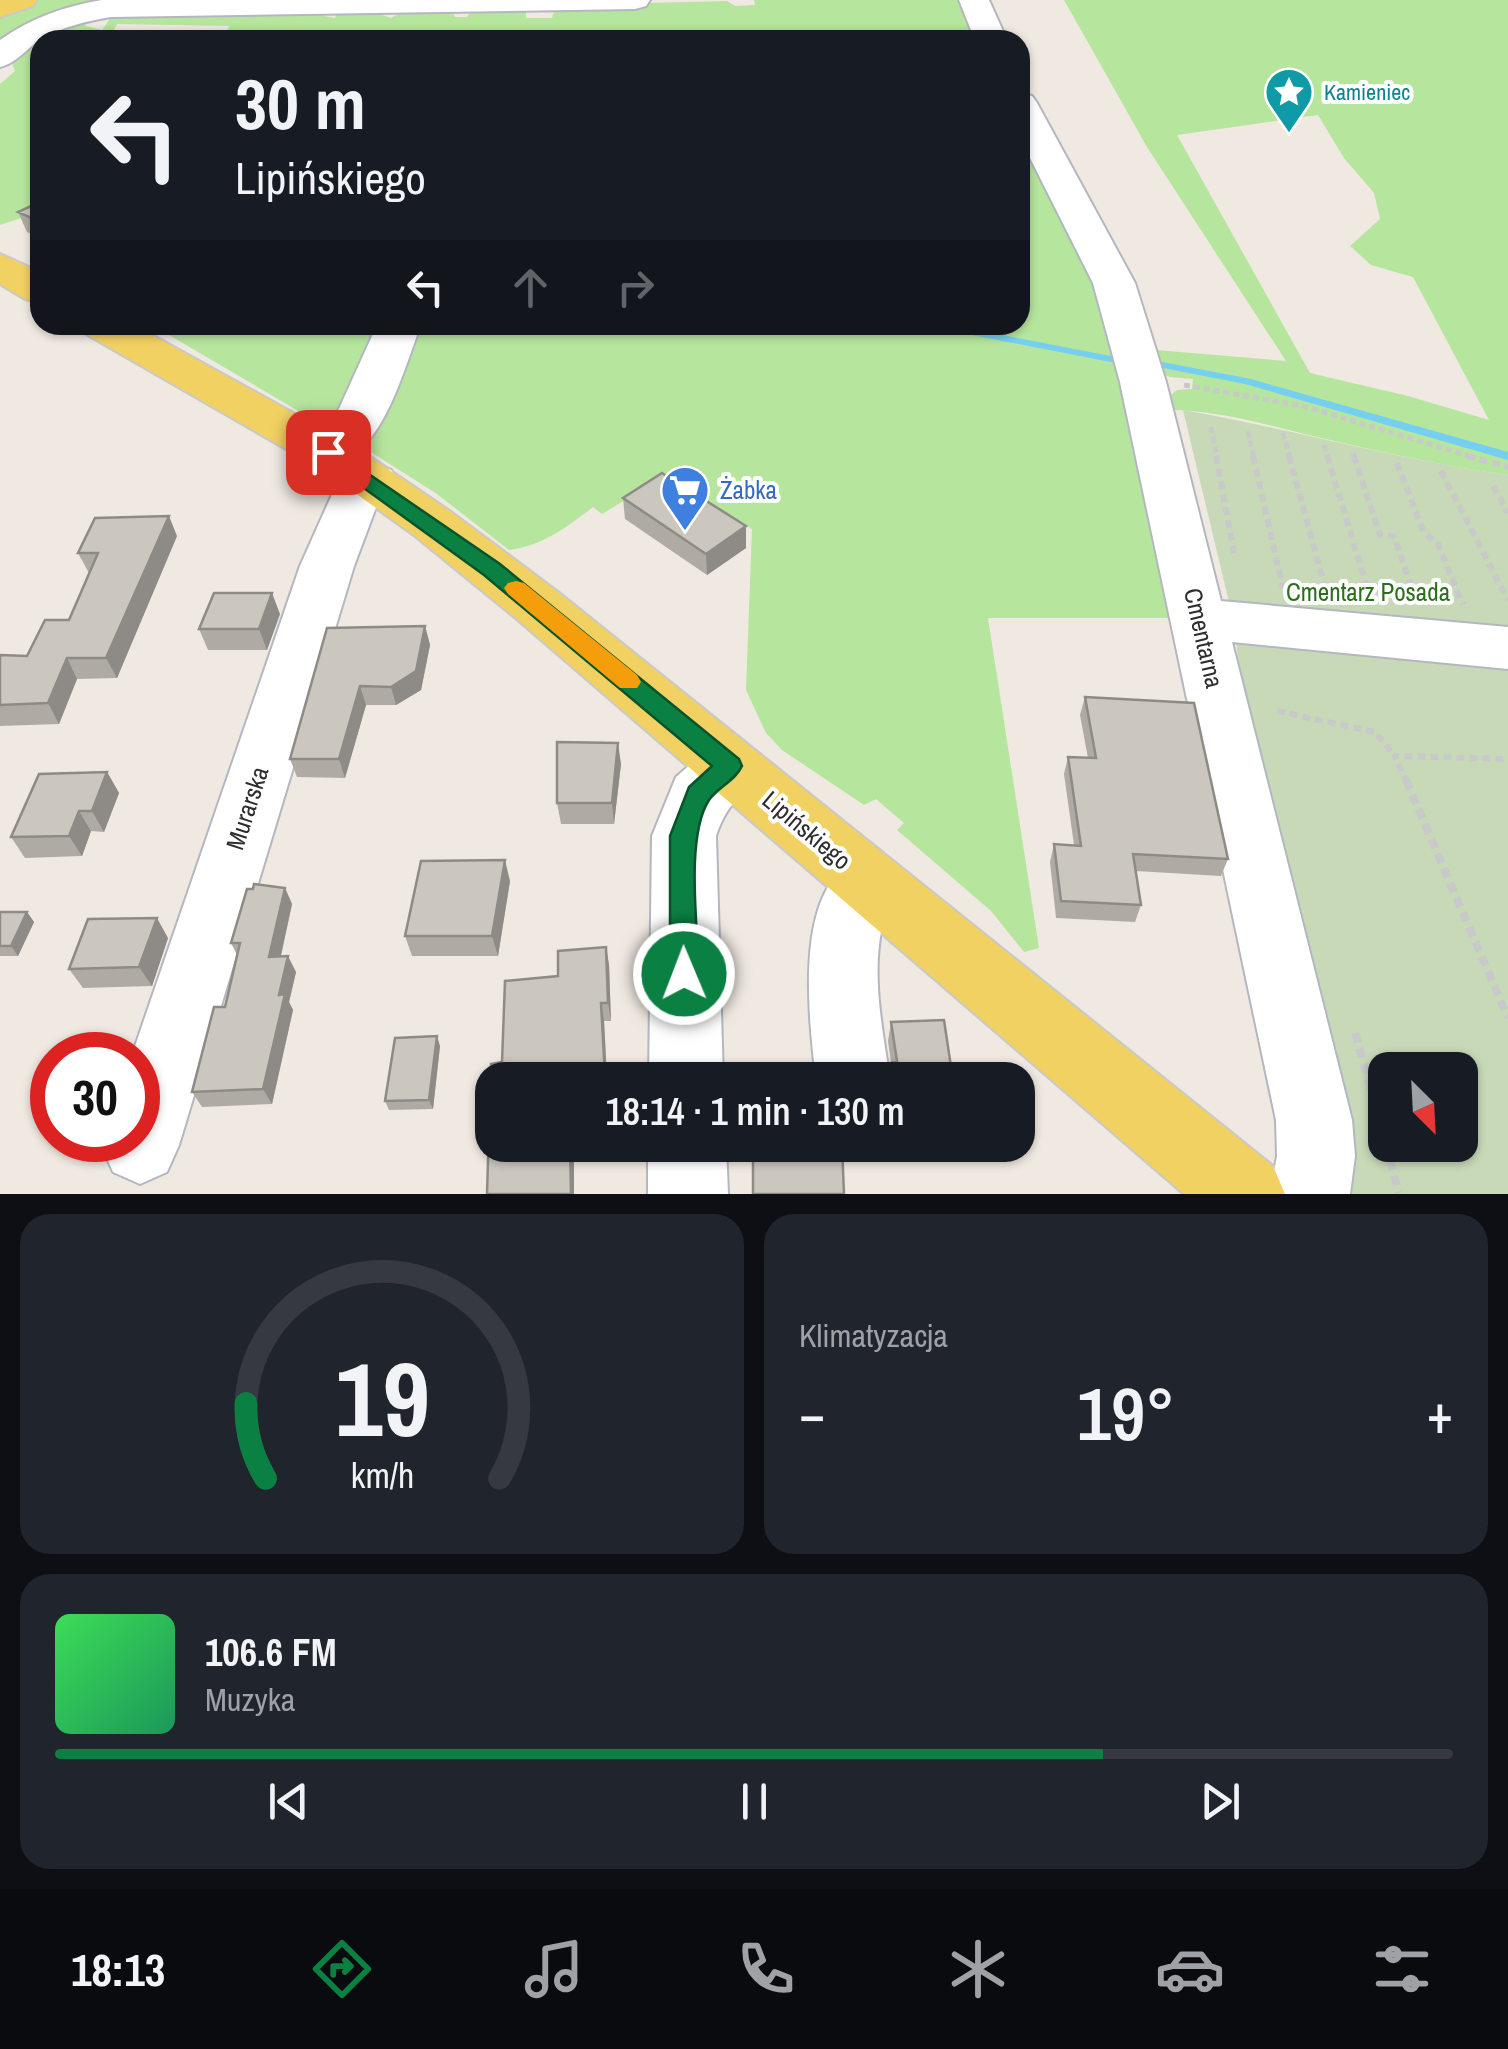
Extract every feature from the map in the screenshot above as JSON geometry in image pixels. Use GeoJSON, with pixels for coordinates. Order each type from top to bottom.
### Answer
{"type":"FeatureCollection","features":[{"type":"Feature","properties":{"kind":"main road"},"geometry":{"type":"LineString","coordinates":[[0,8],[22,0]]}},
{"type":"Feature","properties":{"kind":"main road"},"geometry":{"type":"LineString","coordinates":[[0,266],[30,284]]}},
{"type":"Feature","properties":{"kind":"main road","name":"Lipińskiego"},"geometry":{"type":"LineString","coordinates":[[120,335],[351,467],[492,569],[1246,1194]]}},
{"type":"Feature","properties":{"kind":"street"},"geometry":{"type":"LineString","coordinates":[[37,30],[74,14],[111,8],[634,0]]}},
{"type":"Feature","properties":{"kind":"street"},"geometry":{"type":"LineString","coordinates":[[974,0],[987,30]]}},
{"type":"Feature","properties":{"kind":"street"},"geometry":{"type":"LineString","coordinates":[[0,57],[30,35]]}},
{"type":"Feature","properties":{"kind":"street","name":"Cmentarna"},"geometry":{"type":"LineString","coordinates":[[1030,122],[1114,282],[1143,382],[1361,630],[1310,1194]]}},
{"type":"Feature","properties":{"kind":"street","name":"Murarska"},"geometry":{"type":"LineString","coordinates":[[160,1083],[327,566],[356,493],[351,467],[354,430],[396,335]]}},
{"type":"Feature","properties":{"kind":"street"},"geometry":{"type":"LineString","coordinates":[[686,1062],[684,836],[698,794],[730,766]]}},
{"type":"Feature","properties":{"kind":"street"},"geometry":{"type":"LineString","coordinates":[[851,1062],[844,985],[848,932],[853,911],[872,884]]}},
{"type":"Feature","properties":{"kind":"street"},"geometry":{"type":"LineString","coordinates":[[687,1162],[688,1194]]}},
{"type":"Feature","properties":{"kind":"path"},"geometry":{"type":"LineString","coordinates":[[1143,382],[1212,387],[1303,406],[1359,426],[1508,467]]}},
{"type":"Feature","properties":{"kind":"path"},"geometry":{"type":"LineString","coordinates":[[1211,426],[1230,520],[1361,630]]}},
{"type":"Feature","properties":{"kind":"path"},"geometry":{"type":"LineString","coordinates":[[1248,431],[1361,630]]}},
{"type":"Feature","properties":{"kind":"path"},"geometry":{"type":"LineString","coordinates":[[1282,433],[1361,630]]}},
{"type":"Feature","properties":{"kind":"path"},"geometry":{"type":"LineString","coordinates":[[1324,444],[1352,530],[1361,630]]}},
{"type":"Feature","properties":{"kind":"path"},"geometry":{"type":"LineString","coordinates":[[1353,453],[1380,535],[1394,536],[1361,630]]}},
{"type":"Feature","properties":{"kind":"path"},"geometry":{"type":"LineString","coordinates":[[1361,630],[1438,544],[1424,533],[1397,463]]}},
{"type":"Feature","properties":{"kind":"path"},"geometry":{"type":"LineString","coordinates":[[1361,630],[1441,470]]}},
{"type":"Feature","properties":{"kind":"path"},"geometry":{"type":"LineString","coordinates":[[1493,486],[1508,514]]}},
{"type":"Feature","properties":{"kind":"path"},"geometry":{"type":"LineString","coordinates":[[1276,711],[1375,732],[1395,756],[1508,1018]]}},
{"type":"Feature","properties":{"kind":"path"},"geometry":{"type":"LineString","coordinates":[[1395,756],[1508,758]]}},
{"type":"Feature","properties":{"kind":"path"},"geometry":{"type":"LineString","coordinates":[[1391,1162],[1399,1193]]}},
{"type":"Feature","properties":{"kind":"green space"},"geometry":{"type":"Polygon","coordinates":[[[33,0],[139,0],[54,30],[30,30],[30,38],[0,49],[0,13],[33,0]]]}},
{"type":"Feature","properties":{"kind":"green space"},"geometry":{"type":"Polygon","coordinates":[[[754,0],[969,0],[980,30],[228,30],[229,26],[117,24],[114,30],[102,30],[114,13],[324,9],[324,16],[335,18],[338,11],[374,12],[391,18],[411,7],[449,7],[455,17],[467,17],[474,7],[526,7],[526,18],[552,18],[555,7],[579,6],[581,11],[605,9],[607,4],[727,1],[735,6],[755,5],[754,0]]]}},
{"type":"Feature","properties":{"kind":"green space"},"geometry":{"type":"Polygon","coordinates":[[[1064,0],[1508,0],[1508,475],[1412,458],[1221,415],[1164,410],[1162,402],[1177,390],[1192,389],[1193,379],[1152,370],[1144,349],[1286,361],[1147,147],[1064,0]],[[1318,115],[1177,135],[1310,373],[1489,420],[1413,277],[1371,265],[1350,246],[1380,219],[1374,193],[1344,158],[1318,115]]]}},
{"type":"Feature","properties":{"kind":"green space"},"geometry":{"type":"Polygon","coordinates":[[[79,19],[86,26],[102,30],[56,30],[79,19]]]}},
{"type":"Feature","properties":{"kind":"green space"},"geometry":{"type":"Polygon","coordinates":[[[30,43],[30,215],[0,225],[0,84],[15,71],[10,58],[30,43]]]}},
{"type":"Feature","properties":{"kind":"green space"},"geometry":{"type":"Polygon","coordinates":[[[1030,137],[1083,235],[1184,618],[988,618],[1039,948],[1024,952],[991,911],[897,830],[904,823],[876,799],[864,805],[782,750],[766,733],[746,690],[752,529],[666,475],[602,514],[593,507],[543,540],[509,550],[437,494],[363,447],[362,439],[402,335],[1030,335],[1030,137]]]}},
{"type":"Feature","properties":{"kind":"green space"},"geometry":{"type":"Polygon","coordinates":[[[169,335],[384,335],[341,428],[329,429],[169,335]]]}},
{"type":"Feature","properties":{"kind":"green space","name":"Cmentarz Posada"},"geometry":{"type":"Polygon","coordinates":[[[1183,410],[1508,475],[1508,1194],[1348,1194],[1258,829],[1234,623],[1183,410]]]}},
{"type":"Feature","properties":{"kind":"building"},"geometry":{"type":"Polygon","coordinates":[[[30,207],[30,217],[18,212],[30,207]]]}},
{"type":"Feature","properties":{"kind":"building"},"geometry":{"type":"Polygon","coordinates":[[[662,473],[746,526],[706,554],[623,498],[662,473]]]}},
{"type":"Feature","properties":{"kind":"building"},"geometry":{"type":"Polygon","coordinates":[[[169,516],[106,658],[67,658],[48,703],[0,705],[0,655],[27,656],[45,620],[69,620],[98,553],[78,553],[95,518],[169,516]]]}},
{"type":"Feature","properties":{"kind":"building"},"geometry":{"type":"Polygon","coordinates":[[[214,593],[272,593],[259,629],[199,629],[214,593]]]}},
{"type":"Feature","properties":{"kind":"building"},"geometry":{"type":"Polygon","coordinates":[[[425,626],[416,671],[391,687],[360,686],[339,759],[290,759],[327,628],[425,626]]]}},
{"type":"Feature","properties":{"kind":"building"},"geometry":{"type":"Polygon","coordinates":[[[1085,697],[1194,703],[1228,859],[1133,854],[1141,905],[1061,901],[1054,844],[1081,846],[1068,757],[1096,758],[1085,697]]]}},
{"type":"Feature","properties":{"kind":"building"},"geometry":{"type":"Polygon","coordinates":[[[557,742],[618,743],[612,803],[557,803],[557,742]]]}},
{"type":"Feature","properties":{"kind":"building"},"geometry":{"type":"Polygon","coordinates":[[[107,772],[92,811],[79,811],[69,836],[11,837],[39,774],[107,772]]]}},
{"type":"Feature","properties":{"kind":"building"},"geometry":{"type":"Polygon","coordinates":[[[505,860],[492,936],[405,936],[421,861],[505,860]]]}},
{"type":"Feature","properties":{"kind":"building"},"geometry":{"type":"Polygon","coordinates":[[[254,884],[285,888],[269,957],[288,956],[279,995],[285,994],[263,1089],[192,1092],[214,1007],[225,1007],[240,943],[231,943],[247,889],[253,889],[254,884]]]}},
{"type":"Feature","properties":{"kind":"building"},"geometry":{"type":"Polygon","coordinates":[[[0,912],[27,912],[11,946],[0,946],[0,912]]]}},
{"type":"Feature","properties":{"kind":"building"},"geometry":{"type":"Polygon","coordinates":[[[157,918],[139,967],[69,969],[88,919],[157,918]]]}},
{"type":"Feature","properties":{"kind":"building"},"geometry":{"type":"Polygon","coordinates":[[[606,947],[608,1003],[601,1003],[604,1062],[502,1062],[505,981],[558,976],[558,951],[606,947]]]}},
{"type":"Feature","properties":{"kind":"building"},"geometry":{"type":"Polygon","coordinates":[[[944,1020],[950,1062],[894,1062],[897,1061],[891,1022],[944,1020]]]}},
{"type":"Feature","properties":{"kind":"building"},"geometry":{"type":"Polygon","coordinates":[[[437,1036],[429,1100],[385,1101],[395,1038],[437,1036]]]}},
{"type":"Feature","properties":{"kind":"building"},"geometry":{"type":"Polygon","coordinates":[[[488,1162],[570,1162],[571,1194],[487,1194],[488,1162]]]}},
{"type":"Feature","properties":{"kind":"building"},"geometry":{"type":"Polygon","coordinates":[[[753,1162],[843,1162],[844,1194],[753,1194],[753,1162]]]}},
{"type":"Feature","properties":{"kind":"waterway"},"geometry":{"type":"LineString","coordinates":[[986,335],[1121,361]]}},
{"type":"Feature","properties":{"kind":"waterway"},"geometry":{"type":"LineString","coordinates":[[1152,363],[1247,381],[1508,456]]}},
{"type":"Feature","properties":{"kind":"slow traffic"},"geometry":{"type":"LineString","coordinates":[[516,588],[629,682]]}},
{"type":"Feature","properties":{"kind":"place","name":"Kamieniec"},"geometry":{"type":"Point","coordinates":[1289,134]}},
{"type":"Feature","properties":{"kind":"place","name":"Żabka"},"geometry":{"type":"Point","coordinates":[685,532]}},
{"type":"Feature","properties":{"kind":"route"},"geometry":{"type":"LineString","coordinates":[[328,452],[492,569],[730,766],[698,794],[684,836],[684,974]]}}]}
